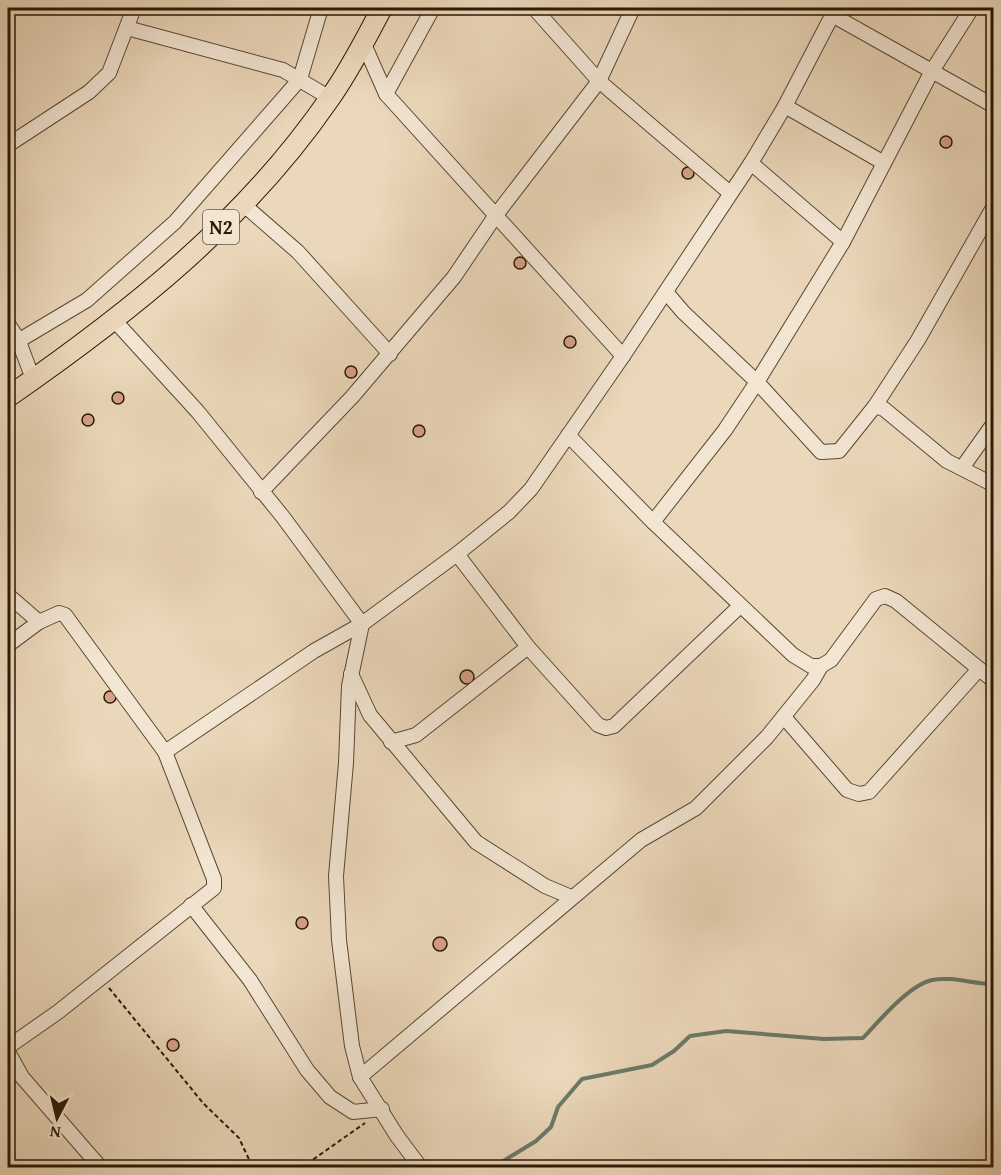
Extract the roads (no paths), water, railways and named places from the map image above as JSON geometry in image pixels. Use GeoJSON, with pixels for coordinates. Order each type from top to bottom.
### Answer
{"type":"FeatureCollection","features":[{"type":"Feature","properties":{"kind":"highway","name":"N2"},"geometry":{"type":"LineString","coordinates":[[8,397],[115,321],[207,242],[244,204],[330,98],[382,8]]}},
{"type":"Feature","properties":{"kind":"street"},"geometry":{"type":"LineString","coordinates":[[8,145],[83,96],[109,73],[134,8]]}},
{"type":"Feature","properties":{"kind":"street"},"geometry":{"type":"LineString","coordinates":[[13,343],[87,300],[175,222],[300,79],[321,8]]}},
{"type":"Feature","properties":{"kind":"street"},"geometry":{"type":"LineString","coordinates":[[386,94],[433,8]]}},
{"type":"Feature","properties":{"kind":"street"},"geometry":{"type":"LineString","coordinates":[[534,8],[599,81],[730,193]]}},
{"type":"Feature","properties":{"kind":"street"},"geometry":{"type":"LineString","coordinates":[[261,492],[390,354],[454,277],[496,215],[599,81],[633,8]]}},
{"type":"Feature","properties":{"kind":"street"},"geometry":{"type":"LineString","coordinates":[[653,522],[725,430],[757,382],[843,242],[932,71],[972,8]]}},
{"type":"Feature","properties":{"kind":"street"},"geometry":{"type":"LineString","coordinates":[[165,752],[314,651],[362,624],[457,554],[509,512],[531,489],[623,356],[751,163],[785,106],[834,11],[993,106]]}},
{"type":"Feature","properties":{"kind":"street"},"geometry":{"type":"LineString","coordinates":[[128,28],[265,64],[300,79],[330,98]]}},
{"type":"Feature","properties":{"kind":"street"},"geometry":{"type":"LineString","coordinates":[[363,42],[386,94],[623,356]]}},
{"type":"Feature","properties":{"kind":"street"},"geometry":{"type":"LineString","coordinates":[[785,106],[884,162]]}},
{"type":"Feature","properties":{"kind":"street"},"geometry":{"type":"LineString","coordinates":[[751,163],[843,242]]}},
{"type":"Feature","properties":{"kind":"street"},"geometry":{"type":"LineString","coordinates":[[244,204],[297,252],[390,354]]}},
{"type":"Feature","properties":{"kind":"street"},"geometry":{"type":"LineString","coordinates":[[666,292],[757,382],[821,452],[839,451],[875,406],[918,340],[993,206]]}},
{"type":"Feature","properties":{"kind":"street"},"geometry":{"type":"LineString","coordinates":[[115,321],[198,412],[283,517],[362,624],[351,674],[336,876],[339,940],[349,1029],[360,1077],[397,1136],[421,1167]]}},
{"type":"Feature","properties":{"kind":"street"},"geometry":{"type":"LineString","coordinates":[[8,324],[13,343],[33,379]]}},
{"type":"Feature","properties":{"kind":"street"},"geometry":{"type":"LineString","coordinates":[[875,406],[884,409],[947,461],[993,485]]}},
{"type":"Feature","properties":{"kind":"street"},"geometry":{"type":"LineString","coordinates":[[962,468],[993,423]]}},
{"type":"Feature","properties":{"kind":"street"},"geometry":{"type":"LineString","coordinates":[[568,435],[740,606],[794,655],[811,666],[821,666]]}},
{"type":"Feature","properties":{"kind":"street"},"geometry":{"type":"LineString","coordinates":[[457,554],[528,647],[598,725],[606,728],[614,726],[740,606]]}},
{"type":"Feature","properties":{"kind":"street"},"geometry":{"type":"LineString","coordinates":[[8,595],[39,622]]}},
{"type":"Feature","properties":{"kind":"street"},"geometry":{"type":"LineString","coordinates":[[360,1077],[641,840],[696,808],[784,717],[821,666],[831,660],[876,599],[885,596],[896,601],[993,681]]}},
{"type":"Feature","properties":{"kind":"street"},"geometry":{"type":"LineString","coordinates":[[8,645],[39,622],[59,613],[64,615],[165,752],[214,879],[214,888],[57,1012],[8,1047]]}},
{"type":"Feature","properties":{"kind":"street"},"geometry":{"type":"LineString","coordinates":[[391,742],[416,735],[528,647]]}},
{"type":"Feature","properties":{"kind":"street"},"geometry":{"type":"LineString","coordinates":[[784,717],[847,790],[859,794],[869,792],[979,669]]}},
{"type":"Feature","properties":{"kind":"street"},"geometry":{"type":"LineString","coordinates":[[351,674],[370,715],[476,842],[545,886],[571,897]]}},
{"type":"Feature","properties":{"kind":"street"},"geometry":{"type":"LineString","coordinates":[[191,905],[250,980],[307,1070],[330,1097],[353,1112],[382,1109]]}},
{"type":"Feature","properties":{"kind":"street"},"geometry":{"type":"LineString","coordinates":[[8,1052],[22,1077],[101,1167]]}},
{"type":"Feature","properties":{"kind":"waterway"},"geometry":{"type":"LineString","coordinates":[[492,1168],[536,1141],[551,1127],[558,1107],[582,1079],[652,1065],[674,1051],[690,1036],[726,1031],[824,1039],[863,1038],[895,1004],[923,983],[947,979],[994,984]]}}]}
